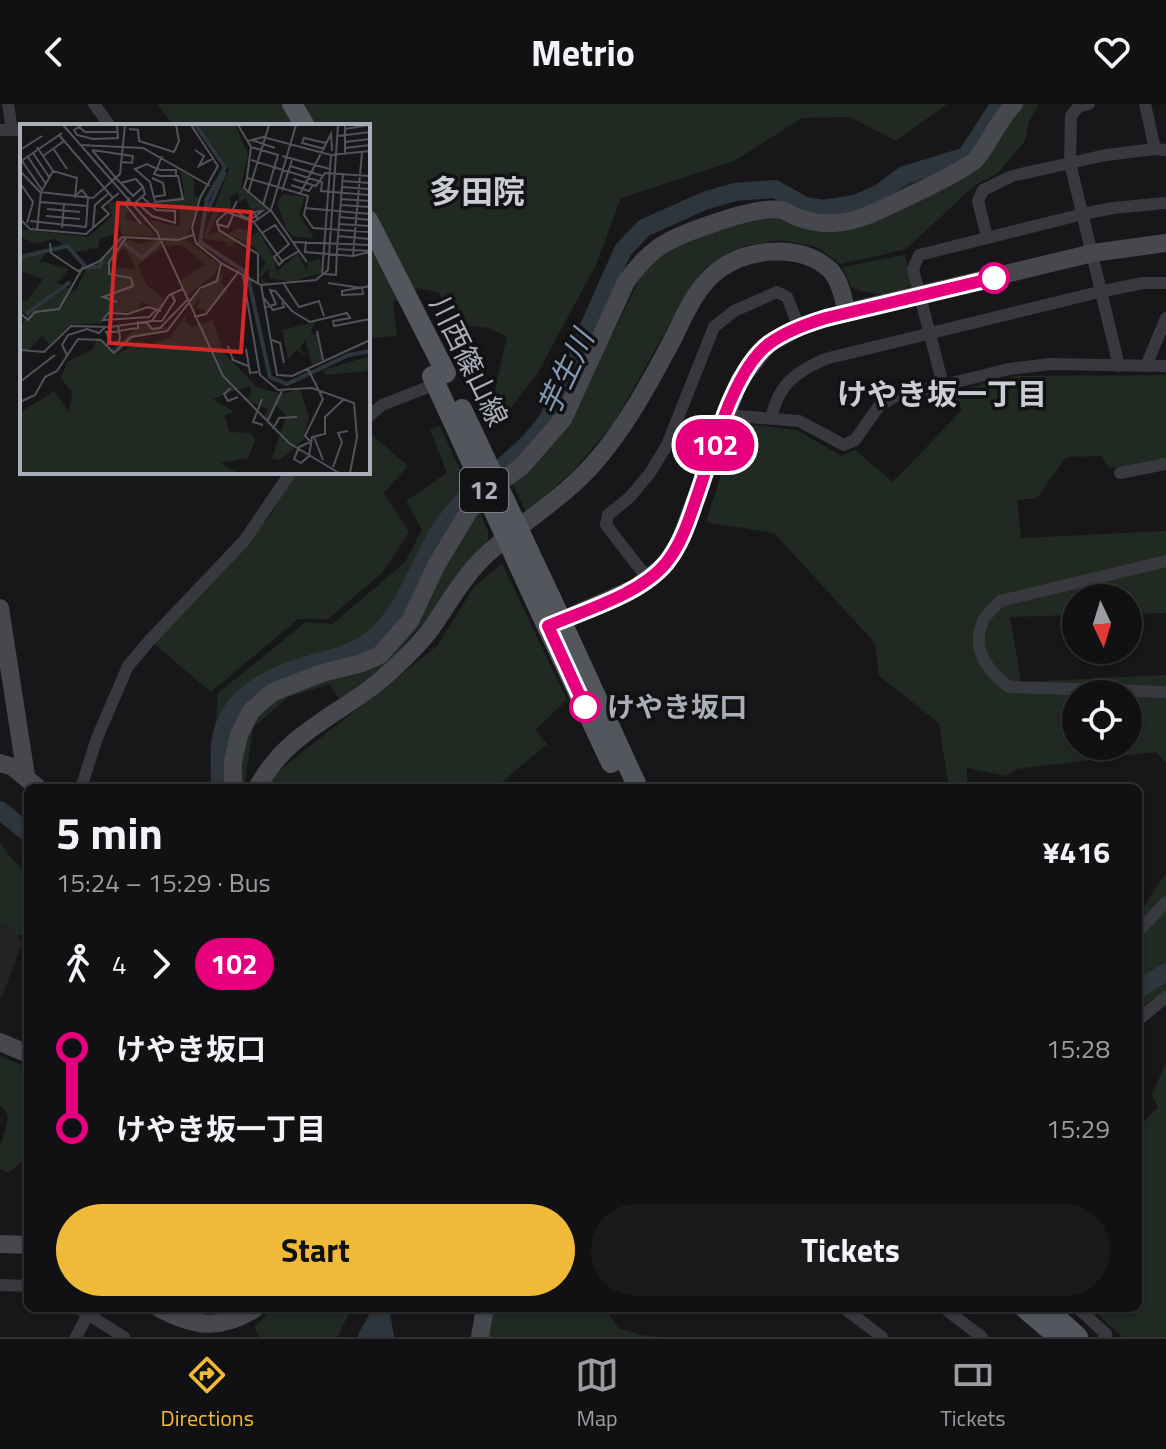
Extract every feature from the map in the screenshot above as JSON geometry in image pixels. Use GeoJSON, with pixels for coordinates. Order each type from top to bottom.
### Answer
{"type":"FeatureCollection","features":[{"type":"Feature","properties":{"kind":"main road"},"geometry":{"type":"LineString","coordinates":[[292,104],[304,124]]}},
{"type":"Feature","properties":{"kind":"main road"},"geometry":{"type":"LineString","coordinates":[[306,104],[317,124]]}},
{"type":"Feature","properties":{"kind":"main road","name":"川西篠山線"},"geometry":{"type":"LineString","coordinates":[[370,225],[543,601],[636,784]]}},
{"type":"Feature","properties":{"kind":"main road","name":"川西篠山線"},"geometry":{"type":"LineString","coordinates":[[370,254],[438,378]]}},
{"type":"Feature","properties":{"kind":"main road","name":"川西篠山線"},"geometry":{"type":"LineString","coordinates":[[555,623],[621,784]]}},
{"type":"Feature","properties":{"kind":"main road"},"geometry":{"type":"LineString","coordinates":[[1029,1312],[1058,1337]]}},
{"type":"Feature","properties":{"kind":"main road"},"geometry":{"type":"LineString","coordinates":[[1050,1312],[1078,1337]]}},
{"type":"Feature","properties":{"kind":"street"},"geometry":{"type":"LineString","coordinates":[[8,104],[11,130]]}},
{"type":"Feature","properties":{"kind":"street"},"geometry":{"type":"LineString","coordinates":[[94,104],[109,124]]}},
{"type":"Feature","properties":{"kind":"street"},"geometry":{"type":"LineString","coordinates":[[234,784],[233,762],[239,735],[251,711],[273,692],[380,655],[410,621],[437,564],[477,500],[522,466],[563,419],[626,282],[638,265],[659,247],[684,233],[751,212],[779,209],[818,224],[856,219],[887,208],[968,167],[977,159],[993,129],[1014,104]]}},
{"type":"Feature","properties":{"kind":"street"},"geometry":{"type":"LineString","coordinates":[[1089,104],[1079,106],[1071,116],[1070,163],[1119,366]]}},
{"type":"Feature","properties":{"kind":"street"},"geometry":{"type":"LineString","coordinates":[[987,237],[978,201],[983,190],[1012,176],[1106,155],[1160,150],[1145,104]]}},
{"type":"Feature","properties":{"kind":"street"},"geometry":{"type":"LineString","coordinates":[[943,385],[913,269],[919,255],[1083,214],[1166,203]]}},
{"type":"Feature","properties":{"kind":"street"},"geometry":{"type":"LineString","coordinates":[[555,623],[648,579],[666,564],[680,541],[739,381],[768,344],[799,327],[847,312],[1093,253],[1166,243]]}},
{"type":"Feature","properties":{"kind":"street"},"geometry":{"type":"LineString","coordinates":[[260,784],[283,750],[400,663],[428,633],[466,576],[486,555],[566,492],[589,469],[613,441],[667,351],[693,300],[719,269],[745,256],[772,251],[794,253],[828,268],[838,281],[847,312]]}},
{"type":"Feature","properties":{"kind":"street"},"geometry":{"type":"LineString","coordinates":[[771,418],[775,400],[786,383],[804,369],[825,359],[1103,291],[1143,283],[1166,283]]}},
{"type":"Feature","properties":{"kind":"street"},"geometry":{"type":"LineString","coordinates":[[648,579],[606,525],[608,515],[630,497],[667,445],[714,327],[734,311],[777,292],[787,297],[799,327]]}},
{"type":"Feature","properties":{"kind":"street"},"geometry":{"type":"LineString","coordinates":[[1146,366],[1166,318]]}},
{"type":"Feature","properties":{"kind":"street"},"geometry":{"type":"LineString","coordinates":[[726,415],[799,421],[844,445],[855,440],[879,406],[894,397],[1009,369],[1050,364],[1166,366]]}},
{"type":"Feature","properties":{"kind":"street"},"geometry":{"type":"LineString","coordinates":[[370,415],[382,405],[438,378]]}},
{"type":"Feature","properties":{"kind":"street"},"geometry":{"type":"LineString","coordinates":[[1120,473],[1166,464]]}},
{"type":"Feature","properties":{"kind":"street"},"geometry":{"type":"LineString","coordinates":[[82,784],[97,738],[128,666],[244,541],[290,474]]}},
{"type":"Feature","properties":{"kind":"street"},"geometry":{"type":"LineString","coordinates":[[1166,561],[1000,601],[983,621],[979,649],[990,672],[1009,687],[1166,692]]}},
{"type":"Feature","properties":{"kind":"street"},"geometry":{"type":"LineString","coordinates":[[0,608],[19,774]]}},
{"type":"Feature","properties":{"kind":"street"},"geometry":{"type":"LineString","coordinates":[[89,784],[97,738]]}},
{"type":"Feature","properties":{"kind":"street"},"geometry":{"type":"LineString","coordinates":[[1142,928],[1166,902]]}},
{"type":"Feature","properties":{"kind":"street"},"geometry":{"type":"LineString","coordinates":[[1142,1017],[1166,997]]}},
{"type":"Feature","properties":{"kind":"street"},"geometry":{"type":"LineString","coordinates":[[0,1042],[24,1052]]}},
{"type":"Feature","properties":{"kind":"street"},"geometry":{"type":"LineString","coordinates":[[0,1244],[24,1245]]}},
{"type":"Feature","properties":{"kind":"street"},"geometry":{"type":"LineString","coordinates":[[0,1285],[24,1286]]}},
{"type":"Feature","properties":{"kind":"street"},"geometry":{"type":"LineString","coordinates":[[76,1337],[83,1312]]}},
{"type":"Feature","properties":{"kind":"street"},"geometry":{"type":"LineString","coordinates":[[85,1312],[124,1337]]}},
{"type":"Feature","properties":{"kind":"street"},"geometry":{"type":"LineString","coordinates":[[167,1312],[188,1322],[203,1324],[232,1320],[248,1312]]}},
{"type":"Feature","properties":{"kind":"street"},"geometry":{"type":"LineString","coordinates":[[480,1337],[484,1312]]}},
{"type":"Feature","properties":{"kind":"street"},"geometry":{"type":"LineString","coordinates":[[849,1312],[882,1337]]}},
{"type":"Feature","properties":{"kind":"street"},"geometry":{"type":"LineString","coordinates":[[949,1312],[982,1337]]}},
{"type":"Feature","properties":{"kind":"street"},"geometry":{"type":"LineString","coordinates":[[1082,1312],[1106,1334],[1104,1337]]}},
{"type":"Feature","properties":{"kind":"shaded area"},"geometry":{"type":"Polygon","coordinates":[[[157,104],[947,104],[896,141],[850,117],[802,118],[734,161],[621,198],[596,265],[537,374],[495,428],[489,416],[507,337],[489,328],[461,325],[438,292],[417,288],[393,302],[397,336],[370,338],[370,124],[172,124],[157,104]]]}},
{"type":"Feature","properties":{"kind":"shaded area"},"geometry":{"type":"Polygon","coordinates":[[[1018,104],[1039,104],[1029,121],[1025,141],[998,173],[974,186],[906,249],[841,264],[817,247],[781,240],[743,246],[705,268],[674,316],[614,423],[573,471],[526,512],[511,480],[586,388],[645,268],[672,245],[750,217],[867,221],[878,200],[927,170],[964,163],[1018,104]]]}},
{"type":"Feature","properties":{"kind":"shaded area"},"geometry":{"type":"Polygon","coordinates":[[[905,255],[911,284],[898,292],[875,293],[852,288],[842,267],[905,255]]]}},
{"type":"Feature","properties":{"kind":"shaded area"},"geometry":{"type":"Polygon","coordinates":[[[1166,375],[1166,461],[1109,468],[1101,456],[1066,457],[1037,498],[1017,500],[1021,538],[1166,531],[1166,613],[1142,614],[1142,584],[1062,584],[1062,615],[1010,617],[1021,682],[1062,680],[1062,760],[1090,760],[1016,769],[1006,776],[967,768],[967,784],[948,784],[939,723],[879,676],[875,643],[774,533],[706,522],[736,428],[743,424],[797,430],[841,456],[855,450],[893,482],[962,410],[951,392],[1015,376],[1166,375]]]}},
{"type":"Feature","properties":{"kind":"shaded area"},"geometry":{"type":"Polygon","coordinates":[[[440,426],[488,531],[488,542],[454,577],[442,602],[387,664],[339,699],[330,684],[288,697],[253,728],[245,784],[212,784],[218,693],[306,622],[333,624],[405,562],[422,530],[406,501],[447,473],[430,429],[440,426]]]}},
{"type":"Feature","properties":{"kind":"shaded area"},"geometry":{"type":"Polygon","coordinates":[[[370,433],[408,466],[384,493],[409,532],[382,573],[328,619],[298,619],[211,692],[153,643],[272,513],[294,474],[370,474],[370,433]]]}},
{"type":"Feature","properties":{"kind":"shaded area"},"geometry":{"type":"Polygon","coordinates":[[[502,563],[567,700],[535,730],[547,744],[500,784],[270,784],[277,772],[437,646],[474,587],[502,563]]]}},
{"type":"Feature","properties":{"kind":"shaded area"},"geometry":{"type":"Polygon","coordinates":[[[1166,675],[1166,763],[1156,752],[1142,754],[1142,680],[1062,680],[1166,675]]]}},
{"type":"Feature","properties":{"kind":"shaded area"},"geometry":{"type":"Polygon","coordinates":[[[0,843],[24,870],[24,935],[16,935],[0,921],[0,843]]]}},
{"type":"Feature","properties":{"kind":"shaded area"},"geometry":{"type":"Polygon","coordinates":[[[1166,873],[1166,990],[1142,1008],[1142,910],[1166,873]]]}},
{"type":"Feature","properties":{"kind":"shaded area"},"geometry":{"type":"Polygon","coordinates":[[[0,921],[23,941],[0,1002],[0,921]]]}},
{"type":"Feature","properties":{"kind":"shaded area"},"geometry":{"type":"Polygon","coordinates":[[[0,1056],[24,1066],[24,1160],[8,1173],[0,1169],[0,1148],[8,1120],[0,1105],[0,1056]]]}},
{"type":"Feature","properties":{"kind":"shaded area"},"geometry":{"type":"Polygon","coordinates":[[[1166,1062],[1166,1337],[1122,1337],[1095,1312],[1142,1312],[1142,1124],[1158,1107],[1152,1095],[1166,1062]]]}},
{"type":"Feature","properties":{"kind":"shaded area"},"geometry":{"type":"Polygon","coordinates":[[[270,1312],[350,1312],[337,1337],[259,1337],[254,1327],[270,1312]]]}},
{"type":"Feature","properties":{"kind":"shaded area"},"geometry":{"type":"Polygon","coordinates":[[[493,1312],[608,1312],[618,1328],[661,1337],[489,1337],[493,1312]]]}},
{"type":"Feature","properties":{"kind":"waterway","name":"芋生川"},"geometry":{"type":"LineString","coordinates":[[220,784],[220,745],[224,728],[241,700],[267,681],[349,652],[380,632],[407,595],[442,527],[467,498],[537,434],[548,419],[623,250],[644,228],[704,201],[735,192],[775,189],[805,206],[823,209],[855,204],[880,193],[904,175],[966,156],[1000,104]]}},
{"type":"Feature","properties":{"kind":"waterway"},"geometry":{"type":"LineString","coordinates":[[0,810],[24,830]]}},
{"type":"Feature","properties":{"kind":"waterway"},"geometry":{"type":"LineString","coordinates":[[1142,987],[1166,972]]}},
{"type":"Feature","properties":{"kind":"waterway"},"geometry":{"type":"LineString","coordinates":[[381,1312],[385,1337]]}},
{"type":"Feature","properties":{"kind":"waterway"},"geometry":{"type":"LineString","coordinates":[[367,1337],[381,1312]]}},
{"type":"Feature","properties":{"kind":"bus line","name":"102"},"geometry":{"type":"LineString","coordinates":[[585,707],[548,626],[635,588],[666,564],[680,541],[692,511],[739,381],[768,344],[799,327],[826,318],[994,278]]}},
{"type":"Feature","properties":{"kind":"place","name":"けやき坂口"},"geometry":{"type":"Point","coordinates":[585,707]}},
{"type":"Feature","properties":{"kind":"district","name":"多田院"},"geometry":{"type":"Point","coordinates":[477,192]}},
{"type":"Feature","properties":{"kind":"district","name":"けやき坂一丁目"},"geometry":{"type":"Point","coordinates":[942,395]}}]}
